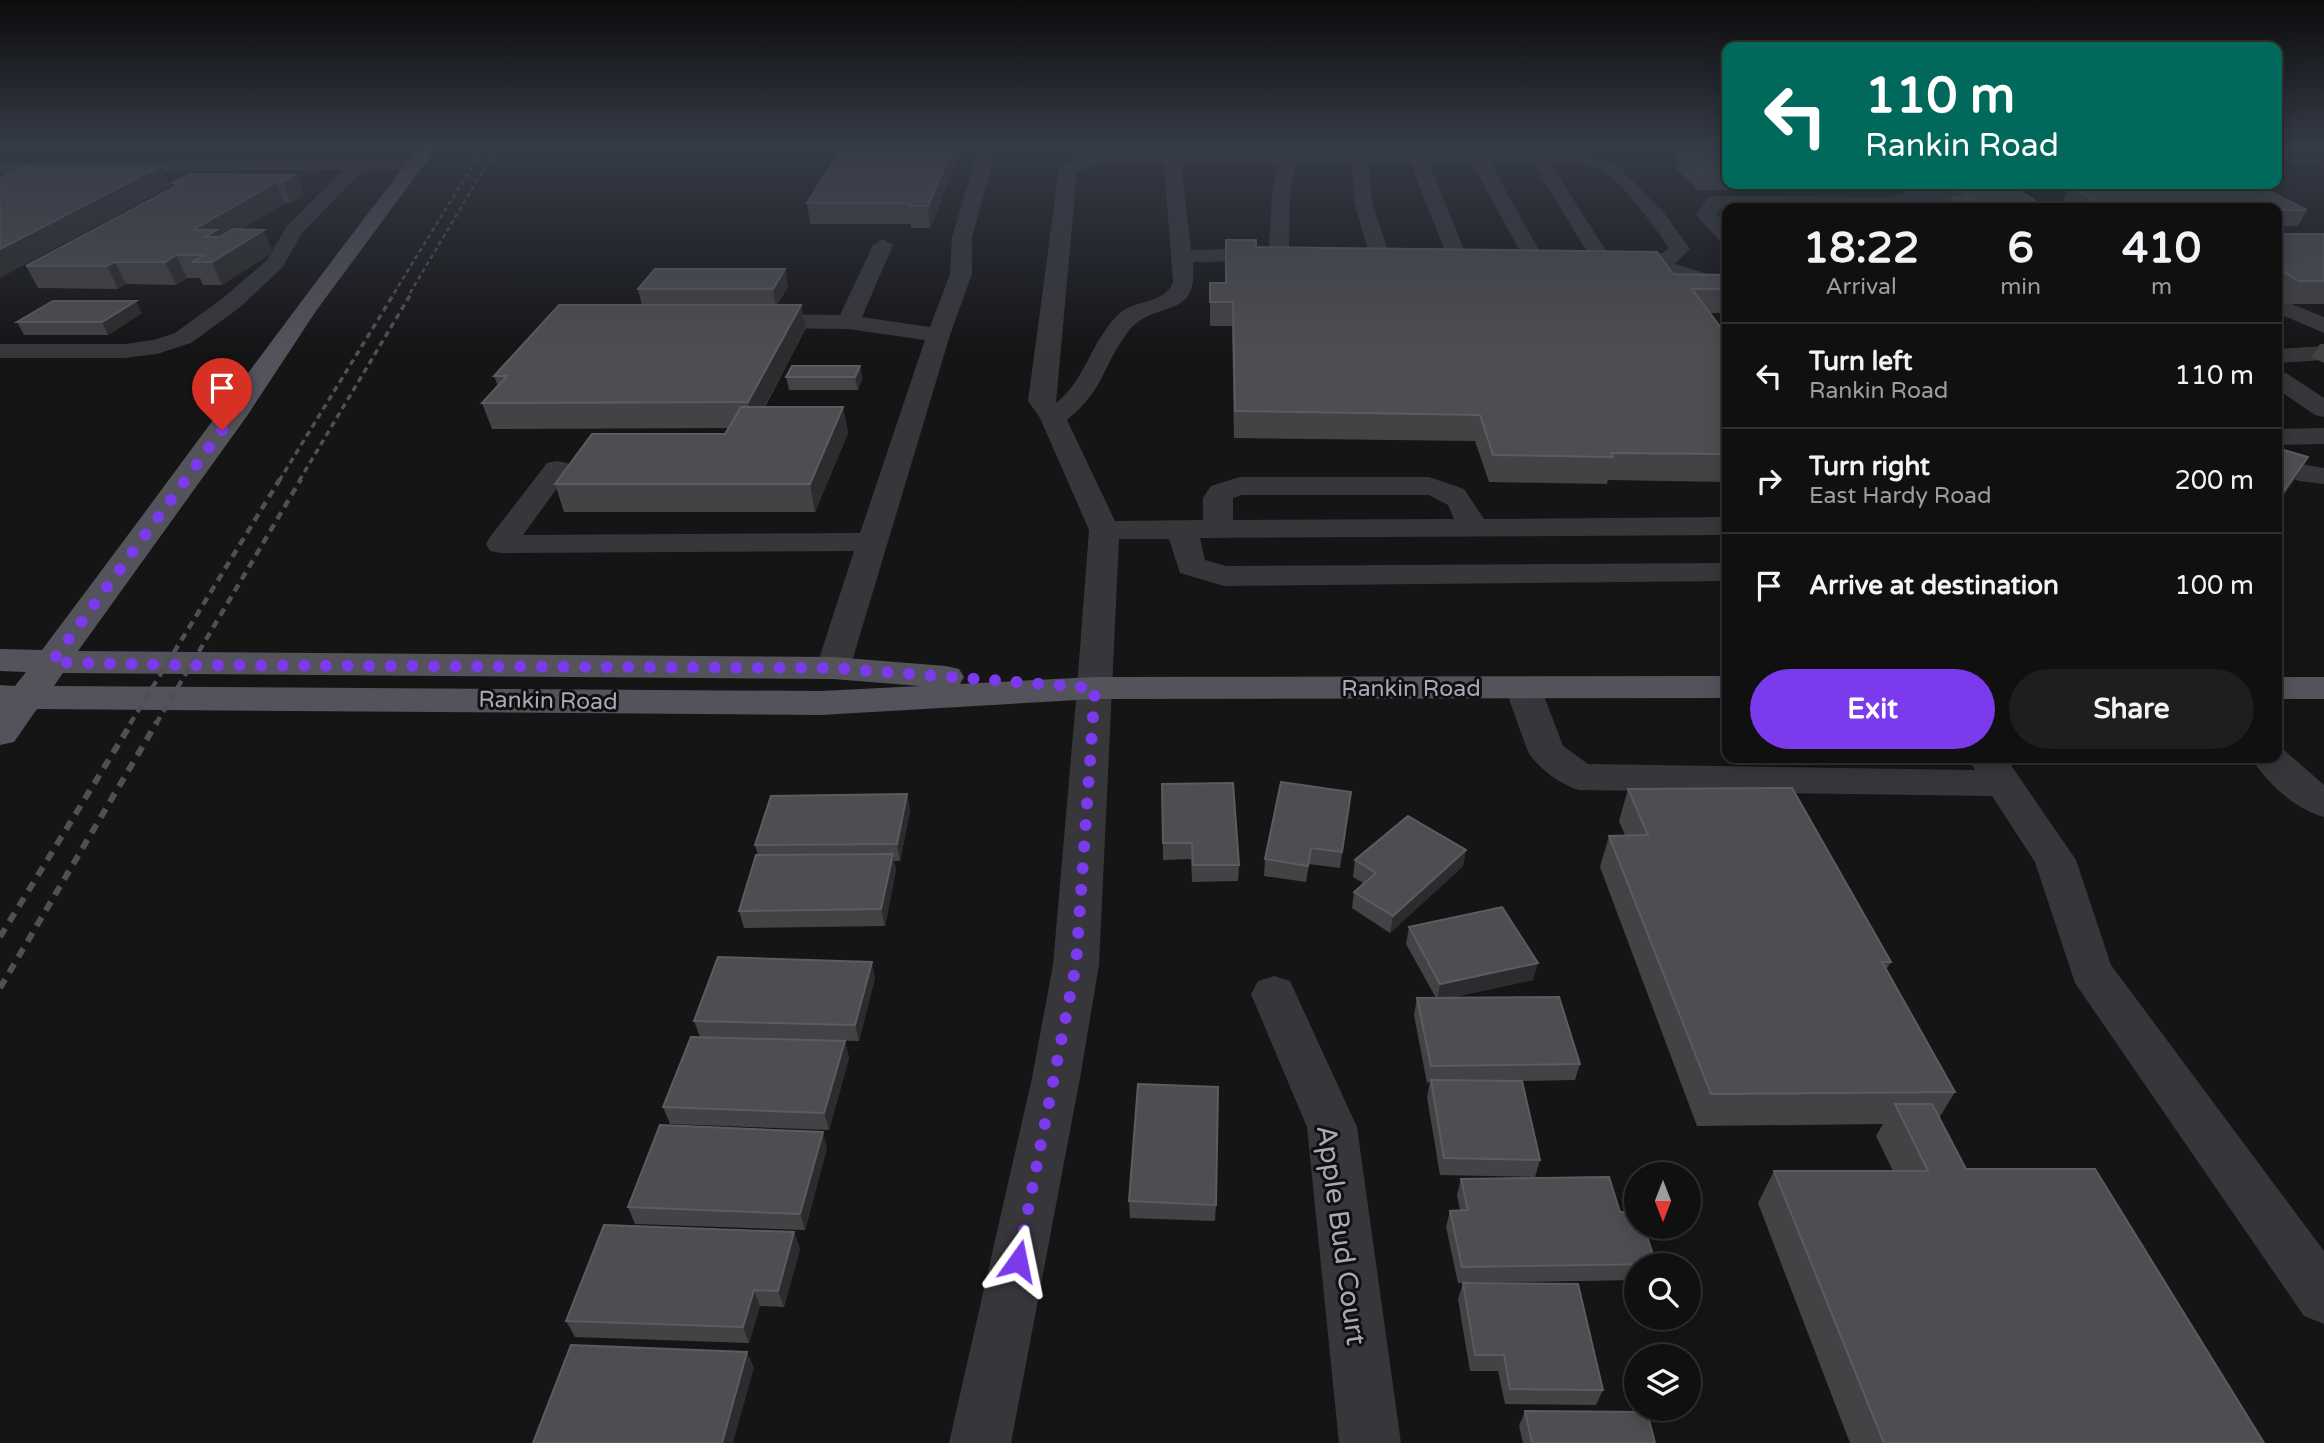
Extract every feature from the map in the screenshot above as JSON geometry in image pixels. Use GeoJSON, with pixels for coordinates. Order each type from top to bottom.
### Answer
{"type":"FeatureCollection","features":[{"type":"Feature","properties":{"kind":"main road"},"geometry":{"type":"LineString","coordinates":[[0,733],[13,697],[52,662],[236,410],[306,308],[377,214]]}},
{"type":"Feature","properties":{"kind":"main road","name":"Rankin Road"},"geometry":{"type":"LineString","coordinates":[[0,660],[168,665],[833,668],[1095,688]]}},
{"type":"Feature","properties":{"kind":"main road","name":"Rankin Road"},"geometry":{"type":"LineString","coordinates":[[13,697],[821,703],[1095,688],[1722,687]]}},
{"type":"Feature","properties":{"kind":"main road"},"geometry":{"type":"LineString","coordinates":[[2282,688],[2324,688]]}},
{"type":"Feature","properties":{"kind":"street"},"geometry":{"type":"LineString","coordinates":[[0,351],[125,351],[157,347],[183,338],[231,303],[275,264],[294,230],[309,214]]}},
{"type":"Feature","properties":{"kind":"street"},"geometry":{"type":"LineString","coordinates":[[833,668],[870,542],[938,335],[961,274],[962,237],[969,214]]}},
{"type":"Feature","properties":{"kind":"street"},"geometry":{"type":"LineString","coordinates":[[980,1443],[1056,1078],[1076,965],[1095,688],[1104,530],[1053,418],[1041,401],[1063,214]]}},
{"type":"Feature","properties":{"kind":"street"},"geometry":{"type":"LineString","coordinates":[[1053,418],[1082,393],[1112,336],[1130,315],[1178,298],[1184,282],[1178,214]]}},
{"type":"Feature","properties":{"kind":"street"},"geometry":{"type":"LineString","coordinates":[[1279,254],[1280,214]]}},
{"type":"Feature","properties":{"kind":"street"},"geometry":{"type":"LineString","coordinates":[[1367,214],[1380,257]]}},
{"type":"Feature","properties":{"kind":"street"},"geometry":{"type":"LineString","coordinates":[[1441,214],[1458,258]]}},
{"type":"Feature","properties":{"kind":"street"},"geometry":{"type":"LineString","coordinates":[[1509,214],[1534,259]]}},
{"type":"Feature","properties":{"kind":"street"},"geometry":{"type":"LineString","coordinates":[[1573,214],[1602,260]]}},
{"type":"Feature","properties":{"kind":"street"},"geometry":{"type":"LineString","coordinates":[[1509,259],[1668,259],[1680,249],[1652,214]]}},
{"type":"Feature","properties":{"kind":"street"},"geometry":{"type":"LineString","coordinates":[[1706,214],[1722,232]]}},
{"type":"Feature","properties":{"kind":"street"},"geometry":{"type":"LineString","coordinates":[[848,321],[883,245]]}},
{"type":"Feature","properties":{"kind":"street"},"geometry":{"type":"LineString","coordinates":[[1182,256],[1279,254],[1405,258]]}},
{"type":"Feature","properties":{"kind":"street"},"geometry":{"type":"LineString","coordinates":[[1432,258],[1484,259]]}},
{"type":"Feature","properties":{"kind":"street"},"geometry":{"type":"LineString","coordinates":[[1657,260],[1667,271],[1677,275],[1707,279],[1722,286]]}},
{"type":"Feature","properties":{"kind":"street"},"geometry":{"type":"LineString","coordinates":[[2282,307],[2324,326]]}},
{"type":"Feature","properties":{"kind":"street"},"geometry":{"type":"LineString","coordinates":[[728,321],[848,321],[938,335]]}},
{"type":"Feature","properties":{"kind":"street"},"geometry":{"type":"LineString","coordinates":[[2282,356],[2324,353]]}},
{"type":"Feature","properties":{"kind":"street"},"geometry":{"type":"LineString","coordinates":[[2282,381],[2317,405]]}},
{"type":"Feature","properties":{"kind":"street"},"geometry":{"type":"LineString","coordinates":[[2282,401],[2317,405]]}},
{"type":"Feature","properties":{"kind":"street"},"geometry":{"type":"LineString","coordinates":[[2282,437],[2324,436]]}},
{"type":"Feature","properties":{"kind":"street"},"geometry":{"type":"LineString","coordinates":[[2282,464],[2299,473],[2324,476]]}},
{"type":"Feature","properties":{"kind":"street"},"geometry":{"type":"LineString","coordinates":[[557,469],[501,544],[870,542]]}},
{"type":"Feature","properties":{"kind":"street"},"geometry":{"type":"LineString","coordinates":[[1104,530],[1722,526]]}},
{"type":"Feature","properties":{"kind":"street"},"geometry":{"type":"LineString","coordinates":[[1181,529],[1191,566],[1224,576],[1722,572]]}},
{"type":"Feature","properties":{"kind":"street"},"geometry":{"type":"LineString","coordinates":[[1523,688],[1547,752],[1579,777],[1996,770],[2055,860],[2091,971],[2324,1297]]}},
{"type":"Feature","properties":{"kind":"street"},"geometry":{"type":"LineString","coordinates":[[2295,773],[2324,804]]}},
{"type":"Feature","properties":{"kind":"street","name":"Apple Bud Court"},"geometry":{"type":"LineString","coordinates":[[1274,995],[1332,1127],[1370,1443]]}},
{"type":"Feature","properties":{"kind":"lane"},"geometry":{"type":"LineString","coordinates":[[1218,529],[1218,498],[1221,492],[1240,486],[1429,486],[1445,489],[1459,497],[1474,528]]}},
{"type":"Feature","properties":{"kind":"building"},"geometry":{"type":"Polygon","coordinates":[[[0,214],[67,214],[0,249],[0,214]]]}},
{"type":"Feature","properties":{"kind":"building"},"geometry":{"type":"Polygon","coordinates":[[[123,214],[220,214],[193,230],[217,230],[205,237],[220,237],[233,229],[264,230],[212,262],[193,262],[204,255],[176,255],[165,262],[115,262],[107,266],[26,266],[123,214]]]}},
{"type":"Feature","properties":{"kind":"building"},"geometry":{"type":"Polygon","coordinates":[[[2282,234],[2324,234],[2324,281],[2299,281],[2282,271],[2282,234]]]}},
{"type":"Feature","properties":{"kind":"building"},"geometry":{"type":"Polygon","coordinates":[[[1226,240],[1256,240],[1256,247],[1657,252],[1673,274],[1722,275],[1722,289],[1692,289],[1722,329],[1722,454],[1611,453],[1613,457],[1493,455],[1480,415],[1235,411],[1233,302],[1210,302],[1210,283],[1226,283],[1226,240]]]}},
{"type":"Feature","properties":{"kind":"building"},"geometry":{"type":"Polygon","coordinates":[[[655,269],[785,269],[773,289],[638,289],[655,269]]]}},
{"type":"Feature","properties":{"kind":"building"},"geometry":{"type":"Polygon","coordinates":[[[53,301],[136,301],[102,322],[17,322],[53,301]]]}},
{"type":"Feature","properties":{"kind":"building"},"geometry":{"type":"Polygon","coordinates":[[[559,305],[801,305],[748,402],[482,403],[507,376],[494,376],[559,305]]]}},
{"type":"Feature","properties":{"kind":"building"},"geometry":{"type":"Polygon","coordinates":[[[792,366],[860,366],[855,377],[786,377],[792,366]]]}},
{"type":"Feature","properties":{"kind":"building"},"geometry":{"type":"Polygon","coordinates":[[[741,407],[843,407],[810,484],[555,484],[592,434],[725,434],[741,407]]]}},
{"type":"Feature","properties":{"kind":"building"},"geometry":{"type":"Polygon","coordinates":[[[2282,449],[2308,457],[2282,494],[2282,449]]]}},
{"type":"Feature","properties":{"kind":"building"},"geometry":{"type":"Polygon","coordinates":[[[1281,782],[1351,792],[1342,852],[1311,848],[1308,866],[1265,859],[1281,782]]]}},
{"type":"Feature","properties":{"kind":"building"},"geometry":{"type":"Polygon","coordinates":[[[1233,783],[1239,865],[1193,865],[1192,843],[1163,843],[1162,784],[1233,783]]]}},
{"type":"Feature","properties":{"kind":"building"},"geometry":{"type":"Polygon","coordinates":[[[1792,788],[1891,962],[1882,962],[1955,1092],[1711,1094],[1609,836],[1648,835],[1628,789],[1792,788]]]}},
{"type":"Feature","properties":{"kind":"building"},"geometry":{"type":"Polygon","coordinates":[[[907,794],[897,844],[755,845],[771,796],[907,794]]]}},
{"type":"Feature","properties":{"kind":"building"},"geometry":{"type":"Polygon","coordinates":[[[1408,816],[1466,850],[1393,916],[1354,892],[1376,873],[1355,860],[1408,816]]]}},
{"type":"Feature","properties":{"kind":"building"},"geometry":{"type":"Polygon","coordinates":[[[893,854],[881,909],[739,911],[756,855],[893,854]]]}},
{"type":"Feature","properties":{"kind":"building"},"geometry":{"type":"Polygon","coordinates":[[[1502,907],[1538,963],[1440,984],[1409,927],[1502,907]]]}},
{"type":"Feature","properties":{"kind":"building"},"geometry":{"type":"Polygon","coordinates":[[[718,957],[872,962],[855,1025],[694,1021],[718,957]]]}},
{"type":"Feature","properties":{"kind":"building"},"geometry":{"type":"Polygon","coordinates":[[[1559,997],[1580,1064],[1431,1066],[1417,998],[1559,997]]]}},
{"type":"Feature","properties":{"kind":"building"},"geometry":{"type":"Polygon","coordinates":[[[691,1037],[845,1041],[824,1113],[663,1107],[691,1037]]]}},
{"type":"Feature","properties":{"kind":"building"},"geometry":{"type":"Polygon","coordinates":[[[1431,1080],[1522,1081],[1540,1160],[1444,1158],[1431,1080]]]}},
{"type":"Feature","properties":{"kind":"building"},"geometry":{"type":"Polygon","coordinates":[[[1138,1084],[1218,1087],[1216,1205],[1129,1201],[1138,1084]]]}},
{"type":"Feature","properties":{"kind":"building"},"geometry":{"type":"Polygon","coordinates":[[[1895,1104],[1932,1104],[1966,1169],[2095,1169],[2264,1443],[1884,1443],[1774,1171],[1928,1171],[1895,1104]]]}},
{"type":"Feature","properties":{"kind":"building"},"geometry":{"type":"Polygon","coordinates":[[[660,1125],[823,1132],[800,1214],[628,1207],[660,1125]]]}},
{"type":"Feature","properties":{"kind":"building"},"geometry":{"type":"Polygon","coordinates":[[[1609,1177],[1620,1212],[1624,1212],[1624,1239],[1648,1239],[1652,1253],[1624,1253],[1624,1264],[1462,1267],[1450,1211],[1468,1210],[1461,1179],[1609,1177]]]}},
{"type":"Feature","properties":{"kind":"building"},"geometry":{"type":"Polygon","coordinates":[[[604,1225],[794,1232],[778,1291],[754,1290],[743,1327],[566,1321],[604,1225]]]}},
{"type":"Feature","properties":{"kind":"building"},"geometry":{"type":"Polygon","coordinates":[[[1463,1283],[1578,1284],[1603,1390],[1510,1389],[1504,1355],[1475,1355],[1463,1283]]]}},
{"type":"Feature","properties":{"kind":"building"},"geometry":{"type":"Polygon","coordinates":[[[571,1345],[747,1352],[722,1443],[533,1443],[571,1345]]]}},
{"type":"Feature","properties":{"kind":"building"},"geometry":{"type":"Polygon","coordinates":[[[1525,1411],[1624,1412],[1624,1421],[1649,1421],[1655,1443],[1532,1443],[1525,1411]]]}},
{"type":"Feature","properties":{"kind":"railway"},"geometry":{"type":"LineString","coordinates":[[394,293],[442,214]]}},
{"type":"Feature","properties":{"kind":"railway"},"geometry":{"type":"LineString","coordinates":[[410,293],[457,214]]}},
{"type":"Feature","properties":{"kind":"railway"},"geometry":{"type":"LineString","coordinates":[[279,481],[395,292]]}},
{"type":"Feature","properties":{"kind":"railway"},"geometry":{"type":"LineString","coordinates":[[299,481],[412,292]]}},
{"type":"Feature","properties":{"kind":"railway"},"geometry":{"type":"LineString","coordinates":[[130,724],[280,479]]}},
{"type":"Feature","properties":{"kind":"railway"},"geometry":{"type":"LineString","coordinates":[[156,724],[301,479]]}},
{"type":"Feature","properties":{"kind":"railway"},"geometry":{"type":"LineString","coordinates":[[0,937],[132,722]]}},
{"type":"Feature","properties":{"kind":"railway"},"geometry":{"type":"LineString","coordinates":[[0,988],[157,722]]}},
{"type":"Feature","properties":{"kind":"route"},"geometry":{"type":"LineString","coordinates":[[222,430],[52,662],[168,665],[833,668],[1095,688],[1076,965],[1056,1078],[1018,1261]]}}]}
